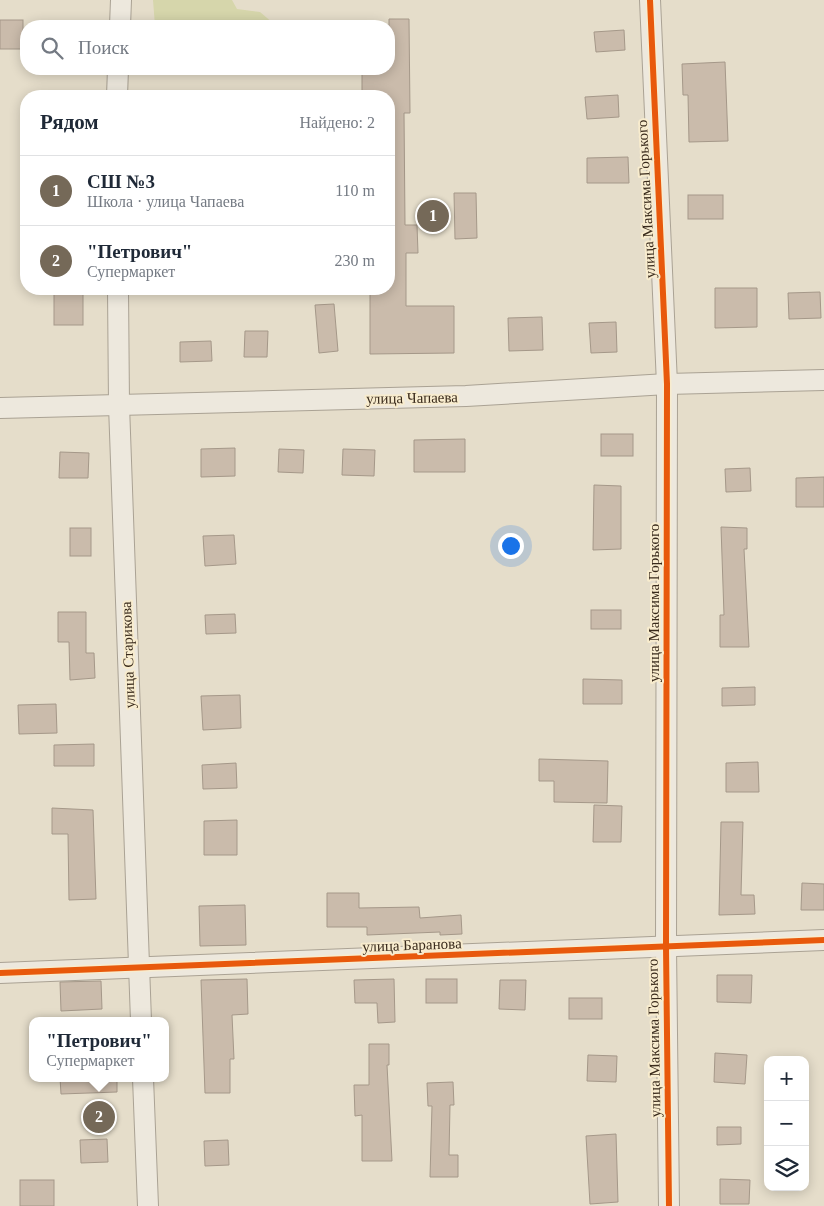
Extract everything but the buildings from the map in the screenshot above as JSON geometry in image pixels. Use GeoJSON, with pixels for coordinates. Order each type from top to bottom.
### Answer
{"type":"FeatureCollection","features":[{"type":"Feature","properties":{"kind":"street"},"geometry":{"type":"LineString","coordinates":[[120,20],[121,0]]}},
{"type":"Feature","properties":{"kind":"street","name":"улица Максима Горького"},"geometry":{"type":"LineString","coordinates":[[650,0],[667,384],[666,947],[668,1206]]}},
{"type":"Feature","properties":{"kind":"street"},"geometry":{"type":"LineString","coordinates":[[117,90],[118,75]]}},
{"type":"Feature","properties":{"kind":"street","name":"улица Старикова"},"geometry":{"type":"LineString","coordinates":[[118,295],[119,405],[140,1017]]}},
{"type":"Feature","properties":{"kind":"street","name":"улица Чапаева"},"geometry":{"type":"LineString","coordinates":[[0,408],[466,396],[667,384],[824,380]]}},
{"type":"Feature","properties":{"kind":"street","name":"улица Баранова"},"geometry":{"type":"LineString","coordinates":[[0,973],[824,940]]}},
{"type":"Feature","properties":{"kind":"street"},"geometry":{"type":"LineString","coordinates":[[143,1082],[148,1206]]}},
{"type":"Feature","properties":{"kind":"green space"},"geometry":{"type":"Polygon","coordinates":[[[153,0],[232,0],[237,9],[260,12],[269,20],[155,20],[153,0]]]}},
{"type":"Feature","properties":{"kind":"cycle path"},"geometry":{"type":"LineString","coordinates":[[650,0],[667,384],[666,947],[669,1206]]}},
{"type":"Feature","properties":{"kind":"cycle path"},"geometry":{"type":"LineString","coordinates":[[0,973],[824,940]]}},
{"type":"Feature","properties":{"kind":"place","name":"СШ №3"},"geometry":{"type":"Point","coordinates":[433,216]}},
{"type":"Feature","properties":{"kind":"place","name":"\"Петрович\""},"geometry":{"type":"Point","coordinates":[99,1117]}}]}
